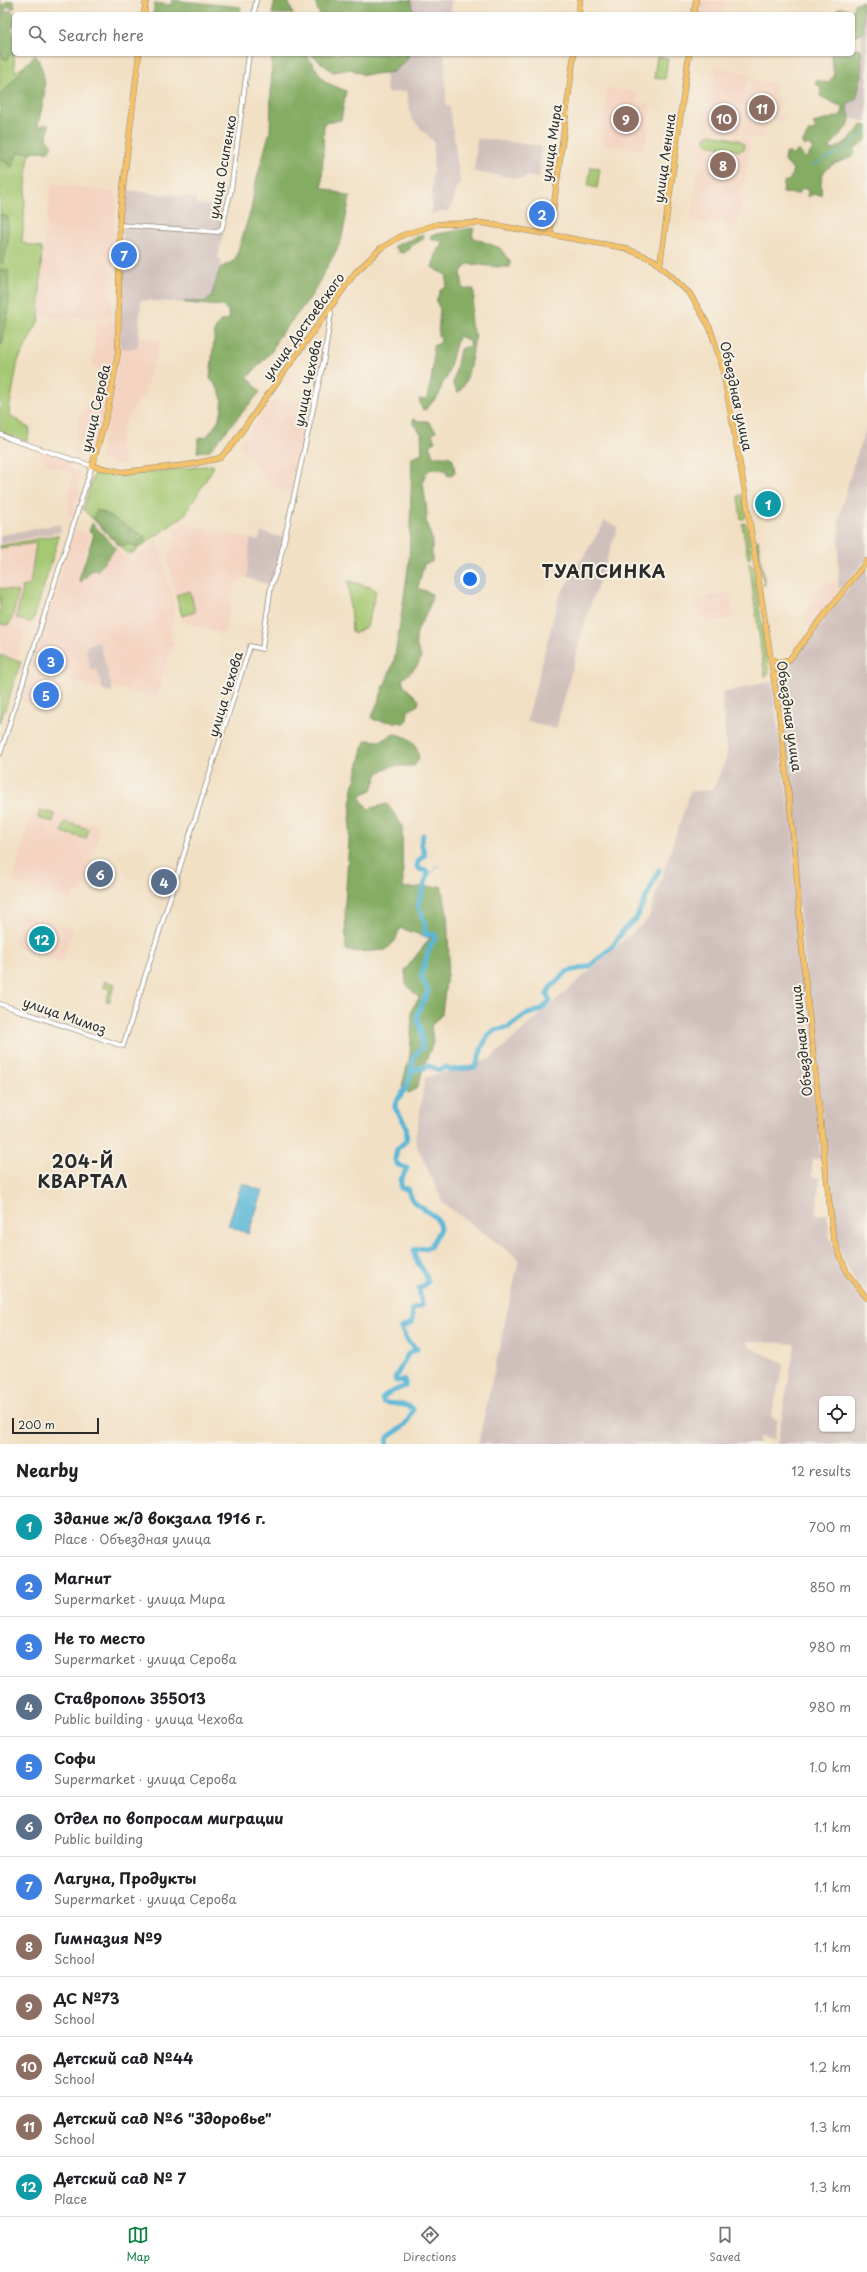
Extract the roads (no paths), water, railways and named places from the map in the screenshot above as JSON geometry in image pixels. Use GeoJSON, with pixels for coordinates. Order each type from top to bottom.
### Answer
{"type":"FeatureCollection","features":[{"type":"Feature","properties":{"kind":"main road"},"geometry":{"type":"LineString","coordinates":[[144,12],[146,0]]}},
{"type":"Feature","properties":{"kind":"main road"},"geometry":{"type":"LineString","coordinates":[[578,12],[580,0]]}},
{"type":"Feature","properties":{"kind":"main road"},"geometry":{"type":"LineString","coordinates":[[694,12],[696,0]]}},
{"type":"Feature","properties":{"kind":"main road","name":"улица Серова"},"geometry":{"type":"LineString","coordinates":[[92,466],[108,410],[118,349],[119,225],[139,56]]}},
{"type":"Feature","properties":{"kind":"main road","name":"улица Мира"},"geometry":{"type":"LineString","coordinates":[[550,234],[574,56]]}},
{"type":"Feature","properties":{"kind":"main road","name":"улица Ленина"},"geometry":{"type":"LineString","coordinates":[[660,265],[689,56]]}},
{"type":"Feature","properties":{"kind":"main road","name":"улица Достоевского"},"geometry":{"type":"LineString","coordinates":[[92,466],[114,472],[132,472],[220,458],[362,265],[390,242],[414,231],[438,224],[470,222],[495,224],[550,234]]}},
{"type":"Feature","properties":{"kind":"main road","name":"Объездная улица"},"geometry":{"type":"LineString","coordinates":[[550,234],[619,246],[646,256],[660,265],[682,285],[696,303],[706,319],[718,348],[745,492],[774,679],[794,842],[802,949],[833,1237],[839,1256],[847,1273],[867,1298]]}},
{"type":"Feature","properties":{"kind":"main road"},"geometry":{"type":"LineString","coordinates":[[774,679],[788,659],[867,561]]}},
{"type":"Feature","properties":{"kind":"main road"},"geometry":{"type":"LineString","coordinates":[[771,658],[778,662],[788,659]]}},
{"type":"Feature","properties":{"kind":"street"},"geometry":{"type":"LineString","coordinates":[[254,12],[256,0]]}},
{"type":"Feature","properties":{"kind":"street","name":"улица Осипенко"},"geometry":{"type":"LineString","coordinates":[[119,225],[218,232],[222,228],[231,190],[249,56]]}},
{"type":"Feature","properties":{"kind":"street","name":"улица Чехова"},"geometry":{"type":"LineString","coordinates":[[123,1046],[250,646],[262,649],[271,586],[279,564],[324,359],[331,313],[329,309]]}},
{"type":"Feature","properties":{"kind":"street"},"geometry":{"type":"LineString","coordinates":[[0,434],[10,439],[92,466]]}},
{"type":"Feature","properties":{"kind":"street","name":"улица Серова"},"geometry":{"type":"LineString","coordinates":[[0,754],[92,466]]}},
{"type":"Feature","properties":{"kind":"street","name":"улица Мимоз"},"geometry":{"type":"LineString","coordinates":[[0,1004],[123,1046]]}},
{"type":"Feature","properties":{"kind":"water"},"geometry":{"type":"Polygon","coordinates":[[[242,1183],[263,1191],[248,1234],[228,1225],[242,1183]]]}},
{"type":"Feature","properties":{"kind":"waterway"},"geometry":{"type":"LineString","coordinates":[[810,166],[839,153],[867,130]]}},
{"type":"Feature","properties":{"kind":"waterway"},"geometry":{"type":"LineString","coordinates":[[387,1444],[388,1437],[406,1423],[413,1409],[402,1404],[383,1402],[382,1399],[387,1394],[405,1386],[405,1380],[396,1381],[395,1378],[408,1354],[417,1349],[408,1342],[401,1328],[412,1323],[412,1310],[422,1305],[419,1289],[428,1282],[414,1254],[414,1250],[430,1247],[440,1229],[434,1216],[414,1202],[407,1189],[401,1188],[401,1180],[407,1168],[398,1165],[395,1160],[397,1149],[406,1141],[407,1135],[406,1126],[395,1108],[395,1105],[408,1083],[415,1055],[422,1048],[422,1035],[417,1015],[428,991],[421,976],[430,946],[436,937],[434,934],[425,935],[425,923],[418,904],[428,874],[426,870],[421,870],[417,867],[418,862],[425,854],[421,844],[423,835]]}},
{"type":"Feature","properties":{"kind":"waterway"},"geometry":{"type":"LineString","coordinates":[[428,874],[433,872],[435,867],[440,866]]}},
{"type":"Feature","properties":{"kind":"waterway"},"geometry":{"type":"LineString","coordinates":[[411,1071],[429,1066],[439,1070],[446,1067],[450,1070],[476,1067],[482,1047],[488,1036],[495,1030],[509,1027],[525,1015],[541,1010],[550,1001],[547,995],[550,988],[566,972],[590,966],[613,946],[624,929],[636,919],[659,870]]}},
{"type":"Feature","properties":{"kind":"place","name":"Детский сад №6 \"Здоровье\""},"geometry":{"type":"Point","coordinates":[762,108]}},
{"type":"Feature","properties":{"kind":"place","name":"Детский сад №44"},"geometry":{"type":"Point","coordinates":[724,118]}},
{"type":"Feature","properties":{"kind":"place","name":"ДС №73"},"geometry":{"type":"Point","coordinates":[626,119]}},
{"type":"Feature","properties":{"kind":"place","name":"Гимназия №9"},"geometry":{"type":"Point","coordinates":[723,165]}},
{"type":"Feature","properties":{"kind":"place","name":"Магнит"},"geometry":{"type":"Point","coordinates":[542,214]}},
{"type":"Feature","properties":{"kind":"place","name":"Лагуна, Продукты"},"geometry":{"type":"Point","coordinates":[124,255]}},
{"type":"Feature","properties":{"kind":"place","name":"Здание ж/д вокзала 1916 г."},"geometry":{"type":"Point","coordinates":[768,504]}},
{"type":"Feature","properties":{"kind":"place","name":"Не то место"},"geometry":{"type":"Point","coordinates":[51,661]}},
{"type":"Feature","properties":{"kind":"place","name":"Софи"},"geometry":{"type":"Point","coordinates":[46,695]}},
{"type":"Feature","properties":{"kind":"place","name":"Отдел по вопросам миграции"},"geometry":{"type":"Point","coordinates":[100,874]}},
{"type":"Feature","properties":{"kind":"place","name":"Ставрополь 355013"},"geometry":{"type":"Point","coordinates":[164,882]}},
{"type":"Feature","properties":{"kind":"place","name":"Детский сад № 7"},"geometry":{"type":"Point","coordinates":[42,939]}},
{"type":"Feature","properties":{"kind":"district","name":"ТУАПСИНКА"},"geometry":{"type":"Point","coordinates":[604,571]}},
{"type":"Feature","properties":{"kind":"district","name":"204-Й КВАРТАЛ"},"geometry":{"type":"Point","coordinates":[83,1171]}}]}
